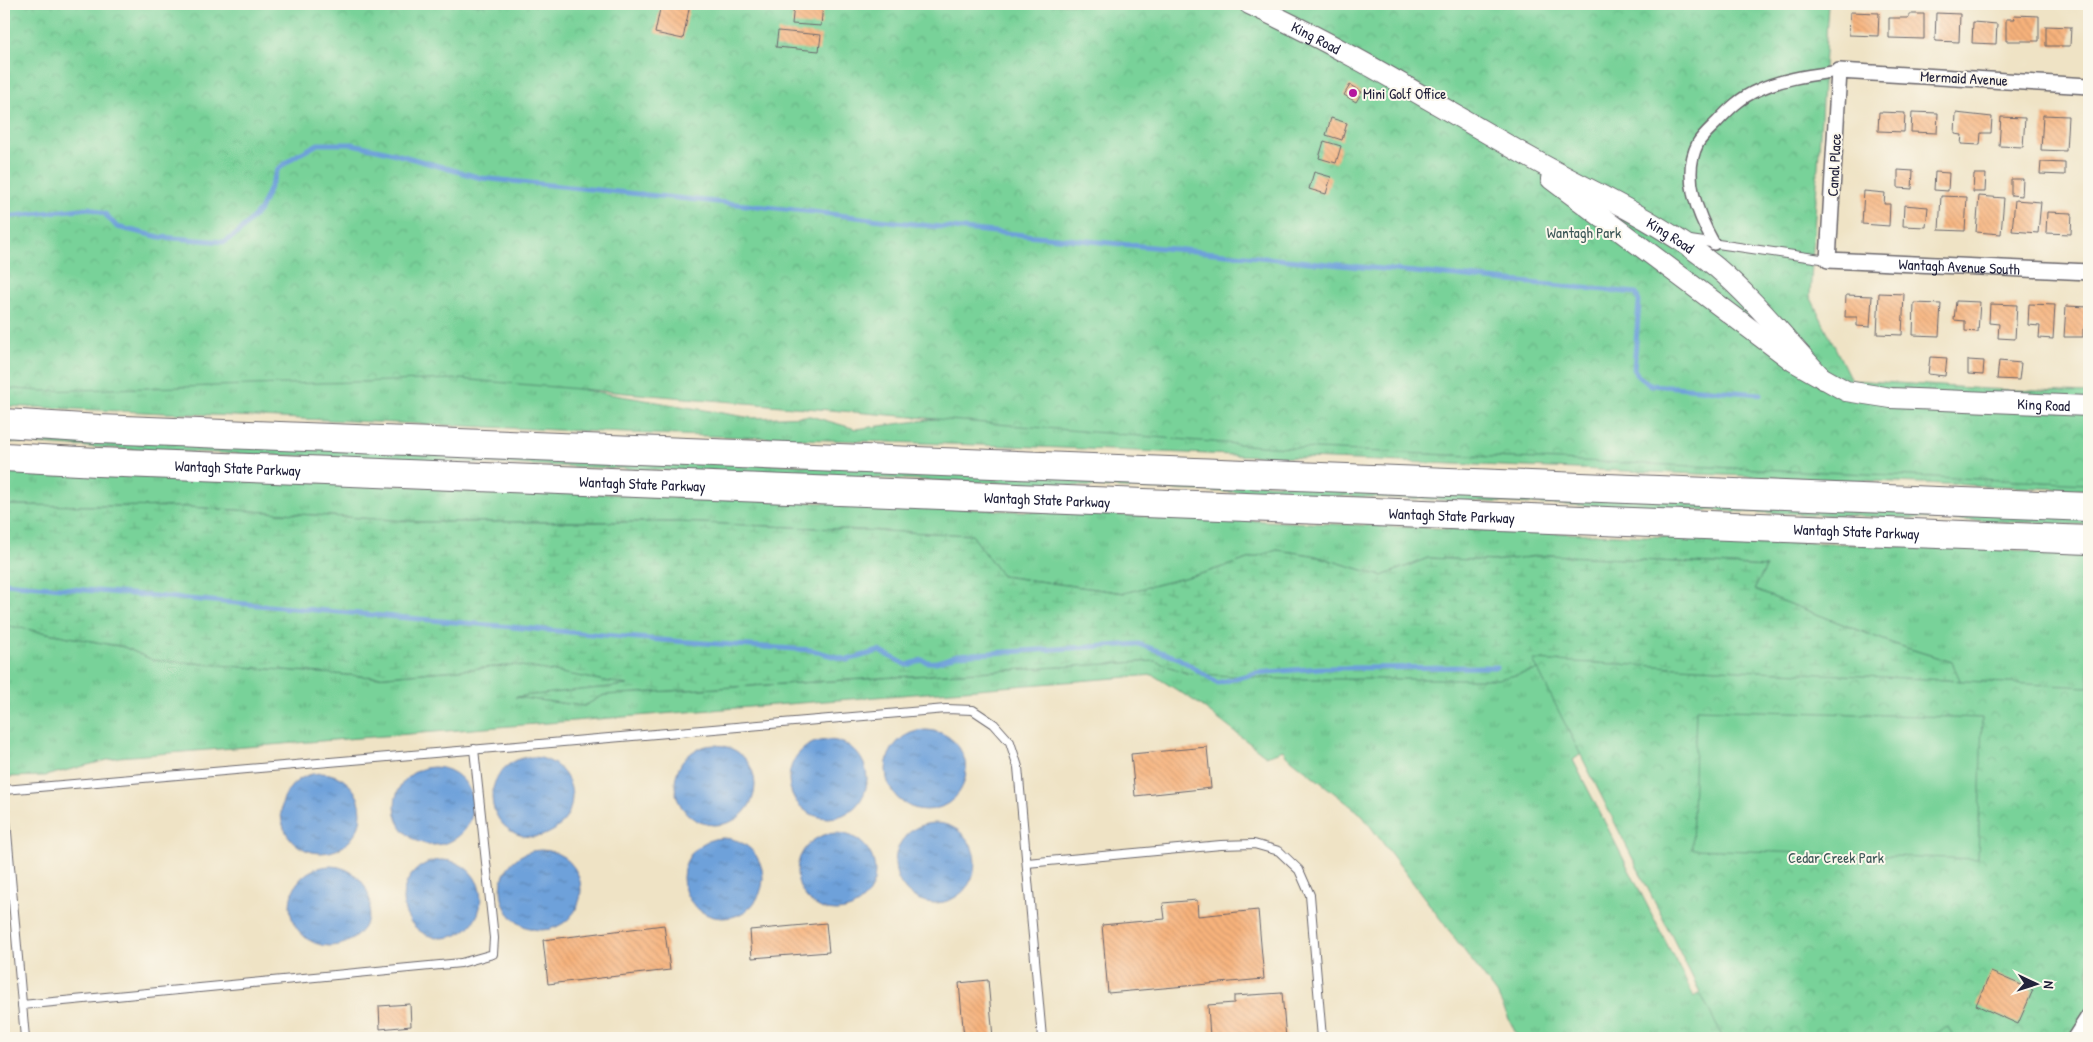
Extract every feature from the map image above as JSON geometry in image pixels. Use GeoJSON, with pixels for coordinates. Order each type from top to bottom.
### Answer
{"type":"FeatureCollection","features":[{"type":"Feature","properties":{"kind":"highway"},"geometry":{"type":"LineString","coordinates":[[4,423],[117,430],[2089,507]]}},
{"type":"Feature","properties":{"kind":"highway","name":"Wantagh State Parkway"},"geometry":{"type":"LineString","coordinates":[[4,456],[116,463],[2089,540]]}},
{"type":"Feature","properties":{"kind":"street","name":"King Road"},"geometry":{"type":"LineString","coordinates":[[1249,4],[1380,72],[1487,133],[1611,199],[1676,238],[1717,268],[1823,379]]}},
{"type":"Feature","properties":{"kind":"street","name":"Mermaid Avenue"},"geometry":{"type":"LineString","coordinates":[[1840,71],[2089,86]]}},
{"type":"Feature","properties":{"kind":"street"},"geometry":{"type":"LineString","coordinates":[[1714,244],[1698,214],[1693,193],[1692,160],[1699,142],[1725,112],[1756,90],[1797,78],[1840,71]]}},
{"type":"Feature","properties":{"kind":"street","name":"Canal Place"},"geometry":{"type":"LineString","coordinates":[[1828,260],[1840,71]]}},
{"type":"Feature","properties":{"kind":"street","name":"King Road"},"geometry":{"type":"LineString","coordinates":[[1487,133],[1585,204],[1750,329],[1823,379],[1846,391],[1873,396],[2089,406]]}},
{"type":"Feature","properties":{"kind":"street","name":"Wantagh Avenue South"},"geometry":{"type":"LineString","coordinates":[[1828,260],[2089,272]]}},
{"type":"Feature","properties":{"kind":"street"},"geometry":{"type":"LineString","coordinates":[[2075,1038],[2089,1016]]}},
{"type":"Feature","properties":{"kind":"lane"},"geometry":{"type":"LineString","coordinates":[[1676,238],[1828,260]]}},
{"type":"Feature","properties":{"kind":"lane"},"geometry":{"type":"LineString","coordinates":[[4,790],[946,709],[973,710],[994,724],[1010,742],[1018,767],[1042,1038]]}},
{"type":"Feature","properties":{"kind":"lane"},"geometry":{"type":"LineString","coordinates":[[22,1005],[461,963],[493,954],[494,938],[474,749]]}},
{"type":"Feature","properties":{"kind":"lane"},"geometry":{"type":"LineString","coordinates":[[4,798],[25,1038]]}},
{"type":"Feature","properties":{"kind":"lane"},"geometry":{"type":"LineString","coordinates":[[1027,863],[1221,845],[1254,844],[1279,851],[1299,870],[1310,895],[1322,1038]]}},
{"type":"Feature","properties":{"kind":"green space","name":"Wantagh Park"},"geometry":{"type":"Polygon","coordinates":[[[4,4],[1828,4],[1810,296],[1851,380],[1986,389],[2089,393],[2089,484],[1272,447],[459,379],[42,391],[4,388],[4,4]]]}},
{"type":"Feature","properties":{"kind":"green space"},"geometry":{"type":"Polygon","coordinates":[[[4,351],[478,372],[752,418],[810,416],[856,429],[989,412],[2089,474],[2089,490],[1038,447],[649,434],[4,406],[4,351]]]}},
{"type":"Feature","properties":{"kind":"green space"},"geometry":{"type":"Polygon","coordinates":[[[4,433],[2089,517],[2089,525],[140,450],[4,442],[4,433]]]}},
{"type":"Feature","properties":{"kind":"green space"},"geometry":{"type":"Polygon","coordinates":[[[4,469],[2089,553],[2089,692],[1602,739],[1573,760],[1694,997],[1710,983],[1742,1038],[1518,1038],[1497,994],[1361,814],[1286,755],[1283,750],[1266,756],[1196,702],[1153,675],[119,757],[45,776],[4,777],[4,625],[124,647],[153,660],[374,677],[516,665],[630,685],[517,697],[584,706],[604,695],[1155,661],[1186,673],[1952,662],[1894,644],[1754,590],[1766,567],[1549,555],[1493,561],[1428,558],[1382,576],[1312,555],[1277,550],[1204,573],[1124,593],[1002,576],[972,535],[677,522],[423,522],[188,507],[4,505],[4,469]]]}},
{"type":"Feature","properties":{"kind":"green space"},"geometry":{"type":"Polygon","coordinates":[[[4,505],[188,507],[423,522],[677,522],[972,535],[1002,576],[1124,593],[1204,573],[1277,550],[1312,555],[1382,576],[1428,558],[1493,561],[1549,555],[1766,567],[1754,590],[1894,644],[1952,662],[1963,687],[1551,667],[1498,679],[1282,679],[1186,673],[1155,661],[604,695],[584,706],[515,697],[628,685],[516,665],[374,677],[153,660],[124,647],[4,625],[4,505]]]}},
{"type":"Feature","properties":{"kind":"green space","name":"Cedar Creek Park"},"geometry":{"type":"Polygon","coordinates":[[[1533,660],[2089,687],[2089,1038],[1723,1038],[1533,660]]]}},
{"type":"Feature","properties":{"kind":"green space"},"geometry":{"type":"Polygon","coordinates":[[[1696,709],[1982,718],[1978,859],[1692,849],[1696,709]]]}},
{"type":"Feature","properties":{"kind":"green space"},"geometry":{"type":"Polygon","coordinates":[[[1948,1027],[1954,1038],[1925,1038],[1948,1027]]]}},
{"type":"Feature","properties":{"kind":"water"},"geometry":{"type":"Polygon","coordinates":[[[926,730],[941,733],[954,742],[963,755],[966,770],[963,785],[954,798],[941,807],[926,810],[911,807],[898,798],[889,785],[886,770],[889,755],[898,742],[911,733],[926,730]]]}},
{"type":"Feature","properties":{"kind":"water"},"geometry":{"type":"Polygon","coordinates":[[[820,740],[836,740],[850,746],[861,757],[867,771],[867,787],[861,801],[850,812],[836,818],[820,818],[806,812],[795,801],[789,787],[789,771],[795,757],[806,746],[820,740]]]}},
{"type":"Feature","properties":{"kind":"water"},"geometry":{"type":"Polygon","coordinates":[[[715,745],[730,748],[743,757],[752,770],[755,785],[752,800],[743,813],[730,822],[715,825],[700,822],[687,813],[678,800],[675,785],[678,770],[687,757],[700,748],[715,745]]]}},
{"type":"Feature","properties":{"kind":"water"},"geometry":{"type":"Polygon","coordinates":[[[532,757],[547,760],[560,769],[569,782],[572,797],[569,812],[560,825],[547,834],[532,837],[517,834],[504,825],[495,812],[492,797],[495,782],[504,769],[517,760],[532,757]]]}},
{"type":"Feature","properties":{"kind":"water"},"geometry":{"type":"Polygon","coordinates":[[[426,767],[442,767],[456,773],[467,784],[473,798],[473,814],[467,828],[456,839],[442,845],[426,845],[412,839],[401,828],[395,814],[395,798],[401,784],[412,773],[426,767]]]}},
{"type":"Feature","properties":{"kind":"water"},"geometry":{"type":"Polygon","coordinates":[[[321,773],[336,776],[349,785],[358,798],[361,813],[358,828],[349,841],[336,850],[321,853],[306,850],[293,841],[284,828],[281,813],[284,798],[293,785],[306,776],[321,773]]]}},
{"type":"Feature","properties":{"kind":"water"},"geometry":{"type":"Polygon","coordinates":[[[935,823],[950,826],[963,835],[972,848],[975,863],[972,878],[963,891],[950,900],[935,903],[920,900],[907,891],[898,878],[895,863],[898,848],[907,835],[920,826],[935,823]]]}},
{"type":"Feature","properties":{"kind":"water"},"geometry":{"type":"Polygon","coordinates":[[[828,833],[844,833],[858,839],[869,850],[875,864],[875,880],[869,894],[858,905],[844,911],[828,911],[814,905],[803,894],[797,880],[797,864],[803,850],[814,839],[828,833]]]}},
{"type":"Feature","properties":{"kind":"water"},"geometry":{"type":"Polygon","coordinates":[[[723,838],[738,841],[751,850],[760,863],[763,878],[760,893],[751,906],[738,915],[723,918],[708,915],[695,906],[686,893],[683,878],[686,863],[695,850],[708,841],[723,838]]]}},
{"type":"Feature","properties":{"kind":"water"},"geometry":{"type":"Polygon","coordinates":[[[541,850],[556,853],[569,862],[578,875],[581,890],[578,905],[569,918],[556,927],[541,930],[526,927],[513,918],[504,905],[501,890],[504,875],[513,862],[526,853],[541,850]]]}},
{"type":"Feature","properties":{"kind":"water"},"geometry":{"type":"Polygon","coordinates":[[[434,860],[450,860],[464,866],[475,877],[481,891],[481,907],[475,921],[464,932],[450,938],[434,938],[420,932],[409,921],[403,907],[403,891],[409,877],[420,866],[434,860]]]}},
{"type":"Feature","properties":{"kind":"water"},"geometry":{"type":"Polygon","coordinates":[[[330,866],[345,869],[358,878],[367,891],[370,906],[367,921],[358,934],[345,943],[330,946],[315,943],[302,934],[293,921],[290,906],[293,891],[302,878],[315,869],[330,866]]]}},
{"type":"Feature","properties":{"kind":"building"},"geometry":{"type":"Polygon","coordinates":[[[661,4],[690,4],[683,39],[655,33],[661,4]]]}},
{"type":"Feature","properties":{"kind":"building"},"geometry":{"type":"Polygon","coordinates":[[[794,4],[823,4],[821,26],[792,24],[794,4]]]}},
{"type":"Feature","properties":{"kind":"building"},"geometry":{"type":"Polygon","coordinates":[[[1850,12],[1879,13],[1878,36],[1849,35],[1850,12]]]}},
{"type":"Feature","properties":{"kind":"building"},"geometry":{"type":"Polygon","coordinates":[[[1936,13],[1960,14],[1959,42],[1935,41],[1936,13]]]}},
{"type":"Feature","properties":{"kind":"building"},"geometry":{"type":"Polygon","coordinates":[[[1909,14],[1924,14],[1924,39],[1889,38],[1889,18],[1909,18],[1909,14]]]}},
{"type":"Feature","properties":{"kind":"building"},"geometry":{"type":"Polygon","coordinates":[[[2014,15],[2039,16],[2039,41],[2006,41],[2006,19],[2015,19],[2014,15]]]}},
{"type":"Feature","properties":{"kind":"building"},"geometry":{"type":"Polygon","coordinates":[[[1973,22],[1997,24],[1996,44],[1972,43],[1973,22]]]}},
{"type":"Feature","properties":{"kind":"building"},"geometry":{"type":"Polygon","coordinates":[[[2046,26],[2071,27],[2070,46],[2046,46],[2046,26]]]}},
{"type":"Feature","properties":{"kind":"building"},"geometry":{"type":"Polygon","coordinates":[[[778,31],[821,35],[819,51],[776,47],[778,31]]]}},
{"type":"Feature","properties":{"kind":"building","name":"Mini Golf Office"},"geometry":{"type":"Polygon","coordinates":[[[1350,85],[1362,92],[1356,102],[1344,95],[1350,85]]]}},
{"type":"Feature","properties":{"kind":"building"},"geometry":{"type":"Polygon","coordinates":[[[1879,112],[1905,113],[1904,132],[1878,131],[1879,112]]]}},
{"type":"Feature","properties":{"kind":"building"},"geometry":{"type":"Polygon","coordinates":[[[1912,112],[1938,113],[1937,133],[1911,132],[1912,112]]]}},
{"type":"Feature","properties":{"kind":"building"},"geometry":{"type":"Polygon","coordinates":[[[1956,113],[1992,117],[1991,133],[1981,133],[1980,145],[1961,144],[1962,135],[1955,134],[1956,113]]]}},
{"type":"Feature","properties":{"kind":"building"},"geometry":{"type":"Polygon","coordinates":[[[2043,115],[2068,116],[2066,151],[2041,150],[2043,115]]]}},
{"type":"Feature","properties":{"kind":"building"},"geometry":{"type":"Polygon","coordinates":[[[2001,117],[2025,118],[2023,147],[1999,146],[2001,117]]]}},
{"type":"Feature","properties":{"kind":"building"},"geometry":{"type":"Polygon","coordinates":[[[1331,118],[1347,123],[1342,140],[1326,135],[1331,118]]]}},
{"type":"Feature","properties":{"kind":"building"},"geometry":{"type":"Polygon","coordinates":[[[1324,141],[1341,146],[1336,163],[1319,158],[1324,141]]]}},
{"type":"Feature","properties":{"kind":"building"},"geometry":{"type":"Polygon","coordinates":[[[2041,162],[2065,163],[2065,175],[2040,174],[2041,162]]]}},
{"type":"Feature","properties":{"kind":"building"},"geometry":{"type":"Polygon","coordinates":[[[1898,170],[1913,171],[1912,189],[1898,188],[1898,170]]]}},
{"type":"Feature","properties":{"kind":"building"},"geometry":{"type":"Polygon","coordinates":[[[1314,172],[1331,177],[1326,194],[1309,189],[1314,172]]]}},
{"type":"Feature","properties":{"kind":"building"},"geometry":{"type":"Polygon","coordinates":[[[1935,172],[1949,173],[1948,191],[1934,190],[1935,172]]]}},
{"type":"Feature","properties":{"kind":"building"},"geometry":{"type":"Polygon","coordinates":[[[1974,174],[1986,174],[1985,192],[1973,192],[1974,174]]]}},
{"type":"Feature","properties":{"kind":"building"},"geometry":{"type":"Polygon","coordinates":[[[2011,179],[2023,179],[2022,196],[2011,195],[2011,179]]]}},
{"type":"Feature","properties":{"kind":"building"},"geometry":{"type":"Polygon","coordinates":[[[1864,191],[1885,193],[1884,204],[1890,204],[1889,226],[1862,224],[1864,191]]]}},
{"type":"Feature","properties":{"kind":"building"},"geometry":{"type":"Polygon","coordinates":[[[1941,196],[1967,197],[1965,231],[1939,230],[1941,196]]]}},
{"type":"Feature","properties":{"kind":"building"},"geometry":{"type":"Polygon","coordinates":[[[1979,196],[2004,198],[2001,234],[1976,232],[1979,196]]]}},
{"type":"Feature","properties":{"kind":"building"},"geometry":{"type":"Polygon","coordinates":[[[2015,200],[2041,202],[2038,233],[2012,231],[2015,200]]]}},
{"type":"Feature","properties":{"kind":"building"},"geometry":{"type":"Polygon","coordinates":[[[1904,205],[1928,207],[1926,227],[1903,226],[1904,205]]]}},
{"type":"Feature","properties":{"kind":"building"},"geometry":{"type":"Polygon","coordinates":[[[2047,212],[2072,213],[2071,234],[2046,233],[2047,212]]]}},
{"type":"Feature","properties":{"kind":"building"},"geometry":{"type":"Polygon","coordinates":[[[1879,293],[1904,294],[1902,335],[1877,334],[1879,293]]]}},
{"type":"Feature","properties":{"kind":"building"},"geometry":{"type":"Polygon","coordinates":[[[1846,295],[1872,296],[1870,327],[1857,326],[1857,317],[1845,317],[1846,295]]]}},
{"type":"Feature","properties":{"kind":"building"},"geometry":{"type":"Polygon","coordinates":[[[1956,301],[1980,302],[1978,332],[1965,331],[1965,321],[1954,320],[1956,301]]]}},
{"type":"Feature","properties":{"kind":"building"},"geometry":{"type":"Polygon","coordinates":[[[1914,303],[1941,304],[1939,336],[1913,335],[1914,303]]]}},
{"type":"Feature","properties":{"kind":"building"},"geometry":{"type":"Polygon","coordinates":[[[1990,304],[2017,305],[2015,339],[1998,338],[1999,324],[1989,323],[1990,304]]]}},
{"type":"Feature","properties":{"kind":"building"},"geometry":{"type":"Polygon","coordinates":[[[2029,304],[2055,305],[2053,339],[2039,338],[2040,326],[2028,325],[2029,304]]]}},
{"type":"Feature","properties":{"kind":"building"},"geometry":{"type":"Polygon","coordinates":[[[2066,306],[2089,307],[2089,329],[2083,329],[2083,337],[2064,337],[2066,306]]]}},
{"type":"Feature","properties":{"kind":"building"},"geometry":{"type":"Polygon","coordinates":[[[1930,357],[1947,358],[1945,376],[1928,374],[1930,357]]]}},
{"type":"Feature","properties":{"kind":"building"},"geometry":{"type":"Polygon","coordinates":[[[1968,360],[1984,361],[1983,375],[1968,374],[1968,360]]]}},
{"type":"Feature","properties":{"kind":"building"},"geometry":{"type":"Polygon","coordinates":[[[1999,361],[2021,363],[2019,380],[1997,379],[1999,361]]]}},
{"type":"Feature","properties":{"kind":"building"},"geometry":{"type":"Polygon","coordinates":[[[1207,747],[1211,788],[1135,796],[1131,754],[1207,747]]]}},
{"type":"Feature","properties":{"kind":"building"},"geometry":{"type":"Polygon","coordinates":[[[1197,900],[1198,916],[1258,910],[1264,979],[1108,993],[1102,925],[1165,919],[1163,903],[1197,900]]]}},
{"type":"Feature","properties":{"kind":"building"},"geometry":{"type":"Polygon","coordinates":[[[826,923],[829,952],[752,958],[750,930],[826,923]]]}},
{"type":"Feature","properties":{"kind":"building"},"geometry":{"type":"Polygon","coordinates":[[[664,925],[670,970],[548,984],[543,940],[664,925]]]}},
{"type":"Feature","properties":{"kind":"building"},"geometry":{"type":"Polygon","coordinates":[[[1991,972],[2033,990],[2018,1024],[1976,1005],[1991,972]]]}},
{"type":"Feature","properties":{"kind":"building"},"geometry":{"type":"Polygon","coordinates":[[[988,980],[993,1038],[964,1038],[959,983],[988,980]]]}},
{"type":"Feature","properties":{"kind":"building"},"geometry":{"type":"Polygon","coordinates":[[[1282,993],[1286,1038],[1210,1038],[1208,1005],[1234,1003],[1234,996],[1282,993]]]}},
{"type":"Feature","properties":{"kind":"building"},"geometry":{"type":"Polygon","coordinates":[[[410,1004],[411,1026],[380,1029],[379,1006],[410,1004]]]}},
{"type":"Feature","properties":{"kind":"waterway"},"geometry":{"type":"LineString","coordinates":[[4,217],[90,208],[105,214],[117,227],[160,237],[225,242],[238,233],[260,210],[278,169],[294,157],[318,144],[352,144],[385,151],[481,178],[805,211],[931,226],[1636,293],[1639,302],[1634,369],[1638,376],[1651,385],[1760,394]]}},
{"type":"Feature","properties":{"kind":"waterway"},"geometry":{"type":"LineString","coordinates":[[4,583],[673,641],[811,650],[847,660],[879,651],[907,665],[922,660],[926,662],[939,661],[957,655],[1139,644],[1178,658],[1218,683],[1256,673],[1320,668],[1497,667]]}},
{"type":"Feature","properties":{"kind":"place","name":"Mini Golf Office"},"geometry":{"type":"Point","coordinates":[1353,93]}}]}
